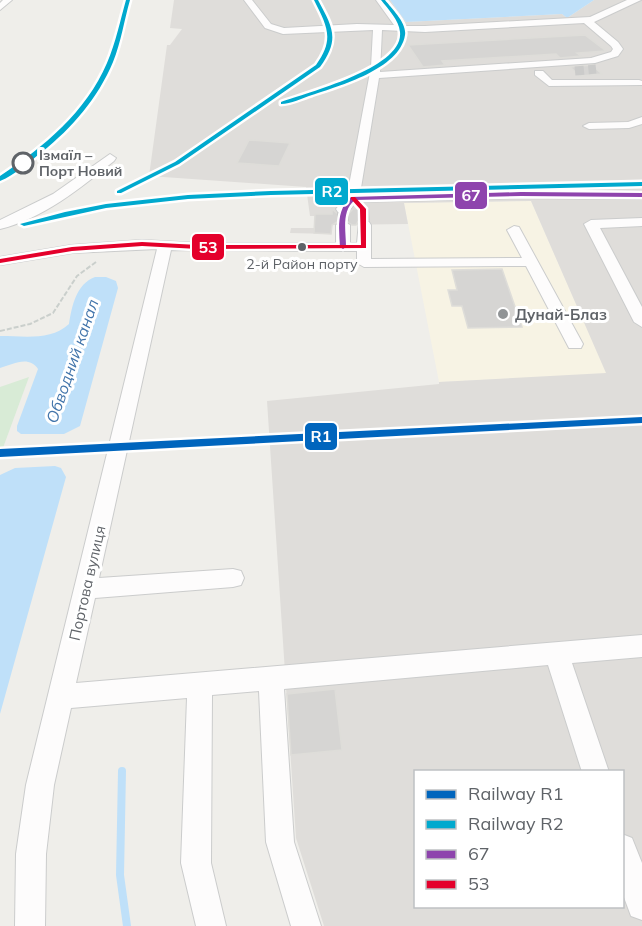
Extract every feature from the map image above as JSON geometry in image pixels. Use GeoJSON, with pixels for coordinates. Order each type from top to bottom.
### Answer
{"type":"FeatureCollection","features":[{"type":"Feature","properties":{"kind":"street"},"geometry":{"type":"LineString","coordinates":[[0,8],[8,0]]}},
{"type":"Feature","properties":{"kind":"street"},"geometry":{"type":"LineString","coordinates":[[248,0],[267,25],[274,29],[424,29],[586,20],[599,18],[621,4],[637,0]]}},
{"type":"Feature","properties":{"kind":"street"},"geometry":{"type":"LineString","coordinates":[[380,0],[400,28]]}},
{"type":"Feature","properties":{"kind":"street"},"geometry":{"type":"LineString","coordinates":[[586,20],[595,32],[615,44],[618,49],[602,65]]}},
{"type":"Feature","properties":{"kind":"street"},"geometry":{"type":"LineString","coordinates":[[501,25],[513,37]]}},
{"type":"Feature","properties":{"kind":"street"},"geometry":{"type":"LineString","coordinates":[[353,198],[374,75],[378,28]]}},
{"type":"Feature","properties":{"kind":"street"},"geometry":{"type":"LineString","coordinates":[[424,29],[434,42]]}},
{"type":"Feature","properties":{"kind":"street"},"geometry":{"type":"LineString","coordinates":[[374,75],[517,66],[620,66]]}},
{"type":"Feature","properties":{"kind":"street"},"geometry":{"type":"LineString","coordinates":[[517,66],[539,73],[575,71]]}},
{"type":"Feature","properties":{"kind":"street"},"geometry":{"type":"LineString","coordinates":[[630,72],[641,85]]}},
{"type":"Feature","properties":{"kind":"street"},"geometry":{"type":"LineString","coordinates":[[539,73],[549,83],[641,85]]}},
{"type":"Feature","properties":{"kind":"street"},"geometry":{"type":"LineString","coordinates":[[589,126],[629,125],[642,120]]}},
{"type":"Feature","properties":{"kind":"street"},"geometry":{"type":"LineString","coordinates":[[0,225],[53,201],[76,186],[110,158]]}},
{"type":"Feature","properties":{"kind":"street"},"geometry":{"type":"LineString","coordinates":[[343,209],[353,198],[521,194],[642,195]]}},
{"type":"Feature","properties":{"kind":"street"},"geometry":{"type":"LineString","coordinates":[[353,198],[363,209]]}},
{"type":"Feature","properties":{"kind":"street"},"geometry":{"type":"LineString","coordinates":[[642,222],[591,224],[642,322]]}},
{"type":"Feature","properties":{"kind":"street"},"geometry":{"type":"LineString","coordinates":[[343,225],[343,247]]}},
{"type":"Feature","properties":{"kind":"street"},"geometry":{"type":"LineString","coordinates":[[364,225],[364,263],[531,262]]}},
{"type":"Feature","properties":{"kind":"street"},"geometry":{"type":"LineString","coordinates":[[514,230],[575,344]]}},
{"type":"Feature","properties":{"kind":"street"},"geometry":{"type":"LineString","coordinates":[[0,261],[106,246],[165,244],[198,247],[364,247]]}},
{"type":"Feature","properties":{"kind":"street","name":"Портова вулиця"},"geometry":{"type":"LineString","coordinates":[[30,926],[31,854],[40,785],[165,244]]}},
{"type":"Feature","properties":{"kind":"street"},"geometry":{"type":"LineString","coordinates":[[85,590],[233,578]]}},
{"type":"Feature","properties":{"kind":"street"},"geometry":{"type":"LineString","coordinates":[[60,697],[642,646]]}},
{"type":"Feature","properties":{"kind":"street"},"geometry":{"type":"LineString","coordinates":[[556,653],[596,770]]}},
{"type":"Feature","properties":{"kind":"street"},"geometry":{"type":"LineString","coordinates":[[271,678],[280,842],[306,926]]}},
{"type":"Feature","properties":{"kind":"street"},"geometry":{"type":"LineString","coordinates":[[200,684],[196,863],[211,926]]}},
{"type":"Feature","properties":{"kind":"street"},"geometry":{"type":"LineString","coordinates":[[624,854],[642,905]]}},
{"type":"Feature","properties":{"kind":"path"},"geometry":{"type":"LineString","coordinates":[[0,331],[30,324],[54,313],[77,276],[99,260],[106,246]]}},
{"type":"Feature","properties":{"kind":"shaded area"},"geometry":{"type":"Polygon","coordinates":[[[174,0],[390,0],[406,22],[562,14],[567,18],[594,0],[642,0],[642,926],[324,926],[296,838],[267,401],[439,384],[439,382],[606,373],[531,201],[404,203],[408,224],[332,225],[331,234],[290,233],[291,228],[314,228],[315,216],[310,216],[306,187],[149,176],[167,45],[170,45],[182,29],[170,28],[174,0]]]}},
{"type":"Feature","properties":{"kind":"shaded area","name":"Дунай-Блаз"},"geometry":{"type":"Polygon","coordinates":[[[531,201],[607,374],[439,382],[404,203],[531,201]]]}},
{"type":"Feature","properties":{"kind":"green space"},"geometry":{"type":"Polygon","coordinates":[[[29,377],[0,456],[0,387],[29,377]]]}},
{"type":"Feature","properties":{"kind":"water"},"geometry":{"type":"Polygon","coordinates":[[[390,0],[594,0],[567,18],[562,14],[406,22],[390,0]]]}},
{"type":"Feature","properties":{"kind":"water","name":"Обводний канал"},"geometry":{"type":"Polygon","coordinates":[[[95,277],[106,277],[116,281],[118,288],[80,426],[64,434],[21,434],[17,431],[17,426],[38,369],[25,361],[0,368],[0,336],[46,335],[62,329],[69,324],[79,290],[95,277]]]}},
{"type":"Feature","properties":{"kind":"water"},"geometry":{"type":"Polygon","coordinates":[[[55,466],[61,468],[66,477],[0,714],[0,475],[15,468],[55,466]]]}},
{"type":"Feature","properties":{"kind":"building"},"geometry":{"type":"Polygon","coordinates":[[[585,35],[606,51],[577,53],[581,56],[560,58],[556,54],[442,61],[445,65],[423,67],[408,45],[585,35]]]}},
{"type":"Feature","properties":{"kind":"building"},"geometry":{"type":"Polygon","coordinates":[[[592,65],[602,74],[580,76],[570,67],[592,65]]]}},
{"type":"Feature","properties":{"kind":"building"},"geometry":{"type":"Polygon","coordinates":[[[249,140],[290,143],[279,166],[237,163],[249,140]]]}},
{"type":"Feature","properties":{"kind":"building"},"geometry":{"type":"Polygon","coordinates":[[[332,209],[338,214],[348,214],[353,209],[367,209],[367,220],[359,220],[356,225],[352,225],[342,219],[332,225],[331,234],[314,233],[315,214],[332,214],[332,209]]]}},
{"type":"Feature","properties":{"kind":"building"},"geometry":{"type":"Polygon","coordinates":[[[502,269],[522,327],[468,328],[462,306],[452,306],[448,290],[457,290],[452,270],[502,269]]]}},
{"type":"Feature","properties":{"kind":"building"},"geometry":{"type":"Polygon","coordinates":[[[335,689],[342,750],[291,755],[287,694],[335,689]]]}},
{"type":"Feature","properties":{"kind":"waterway"},"geometry":{"type":"LineString","coordinates":[[122,771],[120,875],[127,926]]}},
{"type":"Feature","properties":{"kind":"tunnel"},"geometry":{"type":"LineString","coordinates":[[575,71],[596,69]]}},
{"type":"Feature","properties":{"kind":"tunnel"},"geometry":{"type":"LineString","coordinates":[[343,209],[343,225]]}},
{"type":"Feature","properties":{"kind":"tunnel"},"geometry":{"type":"LineString","coordinates":[[363,209],[364,225]]}},
{"type":"Feature","properties":{"kind":"rail line","name":"R2"},"geometry":{"type":"LineString","coordinates":[[0,179],[61,132],[97,88],[110,63],[128,0]]}},
{"type":"Feature","properties":{"kind":"rail line","name":"R2"},"geometry":{"type":"LineString","coordinates":[[119,192],[177,163],[318,66],[325,57],[331,40],[329,26],[316,0]]}},
{"type":"Feature","properties":{"kind":"rail line","name":"R2"},"geometry":{"type":"LineString","coordinates":[[283,103],[333,86],[372,69],[398,48],[403,30],[383,0]]}},
{"type":"Feature","properties":{"kind":"rail line","name":"R2"},"geometry":{"type":"LineString","coordinates":[[24,224],[65,214],[147,200],[230,194],[642,184]]}},
{"type":"Feature","properties":{"kind":"rail line","name":"R1"},"geometry":{"type":"LineString","coordinates":[[0,453],[642,420]]}},
{"type":"Feature","properties":{"kind":"transit line","name":"67"},"geometry":{"type":"LineString","coordinates":[[343,247],[343,213],[348,202],[353,198],[521,194],[642,195]]}},
{"type":"Feature","properties":{"kind":"transit line","name":"53"},"geometry":{"type":"LineString","coordinates":[[0,261],[72,249],[142,244],[198,247],[364,247],[363,209],[353,198]]}},
{"type":"Feature","properties":{"kind":"place","name":"Ізмаїл – Порт Новий"},"geometry":{"type":"Point","coordinates":[23,163]}},
{"type":"Feature","properties":{"kind":"place","name":"2-й Район порту"},"geometry":{"type":"Point","coordinates":[302,247]}},
{"type":"Feature","properties":{"kind":"place","name":"Дунай-Блаз"},"geometry":{"type":"Point","coordinates":[503,314]}}]}
